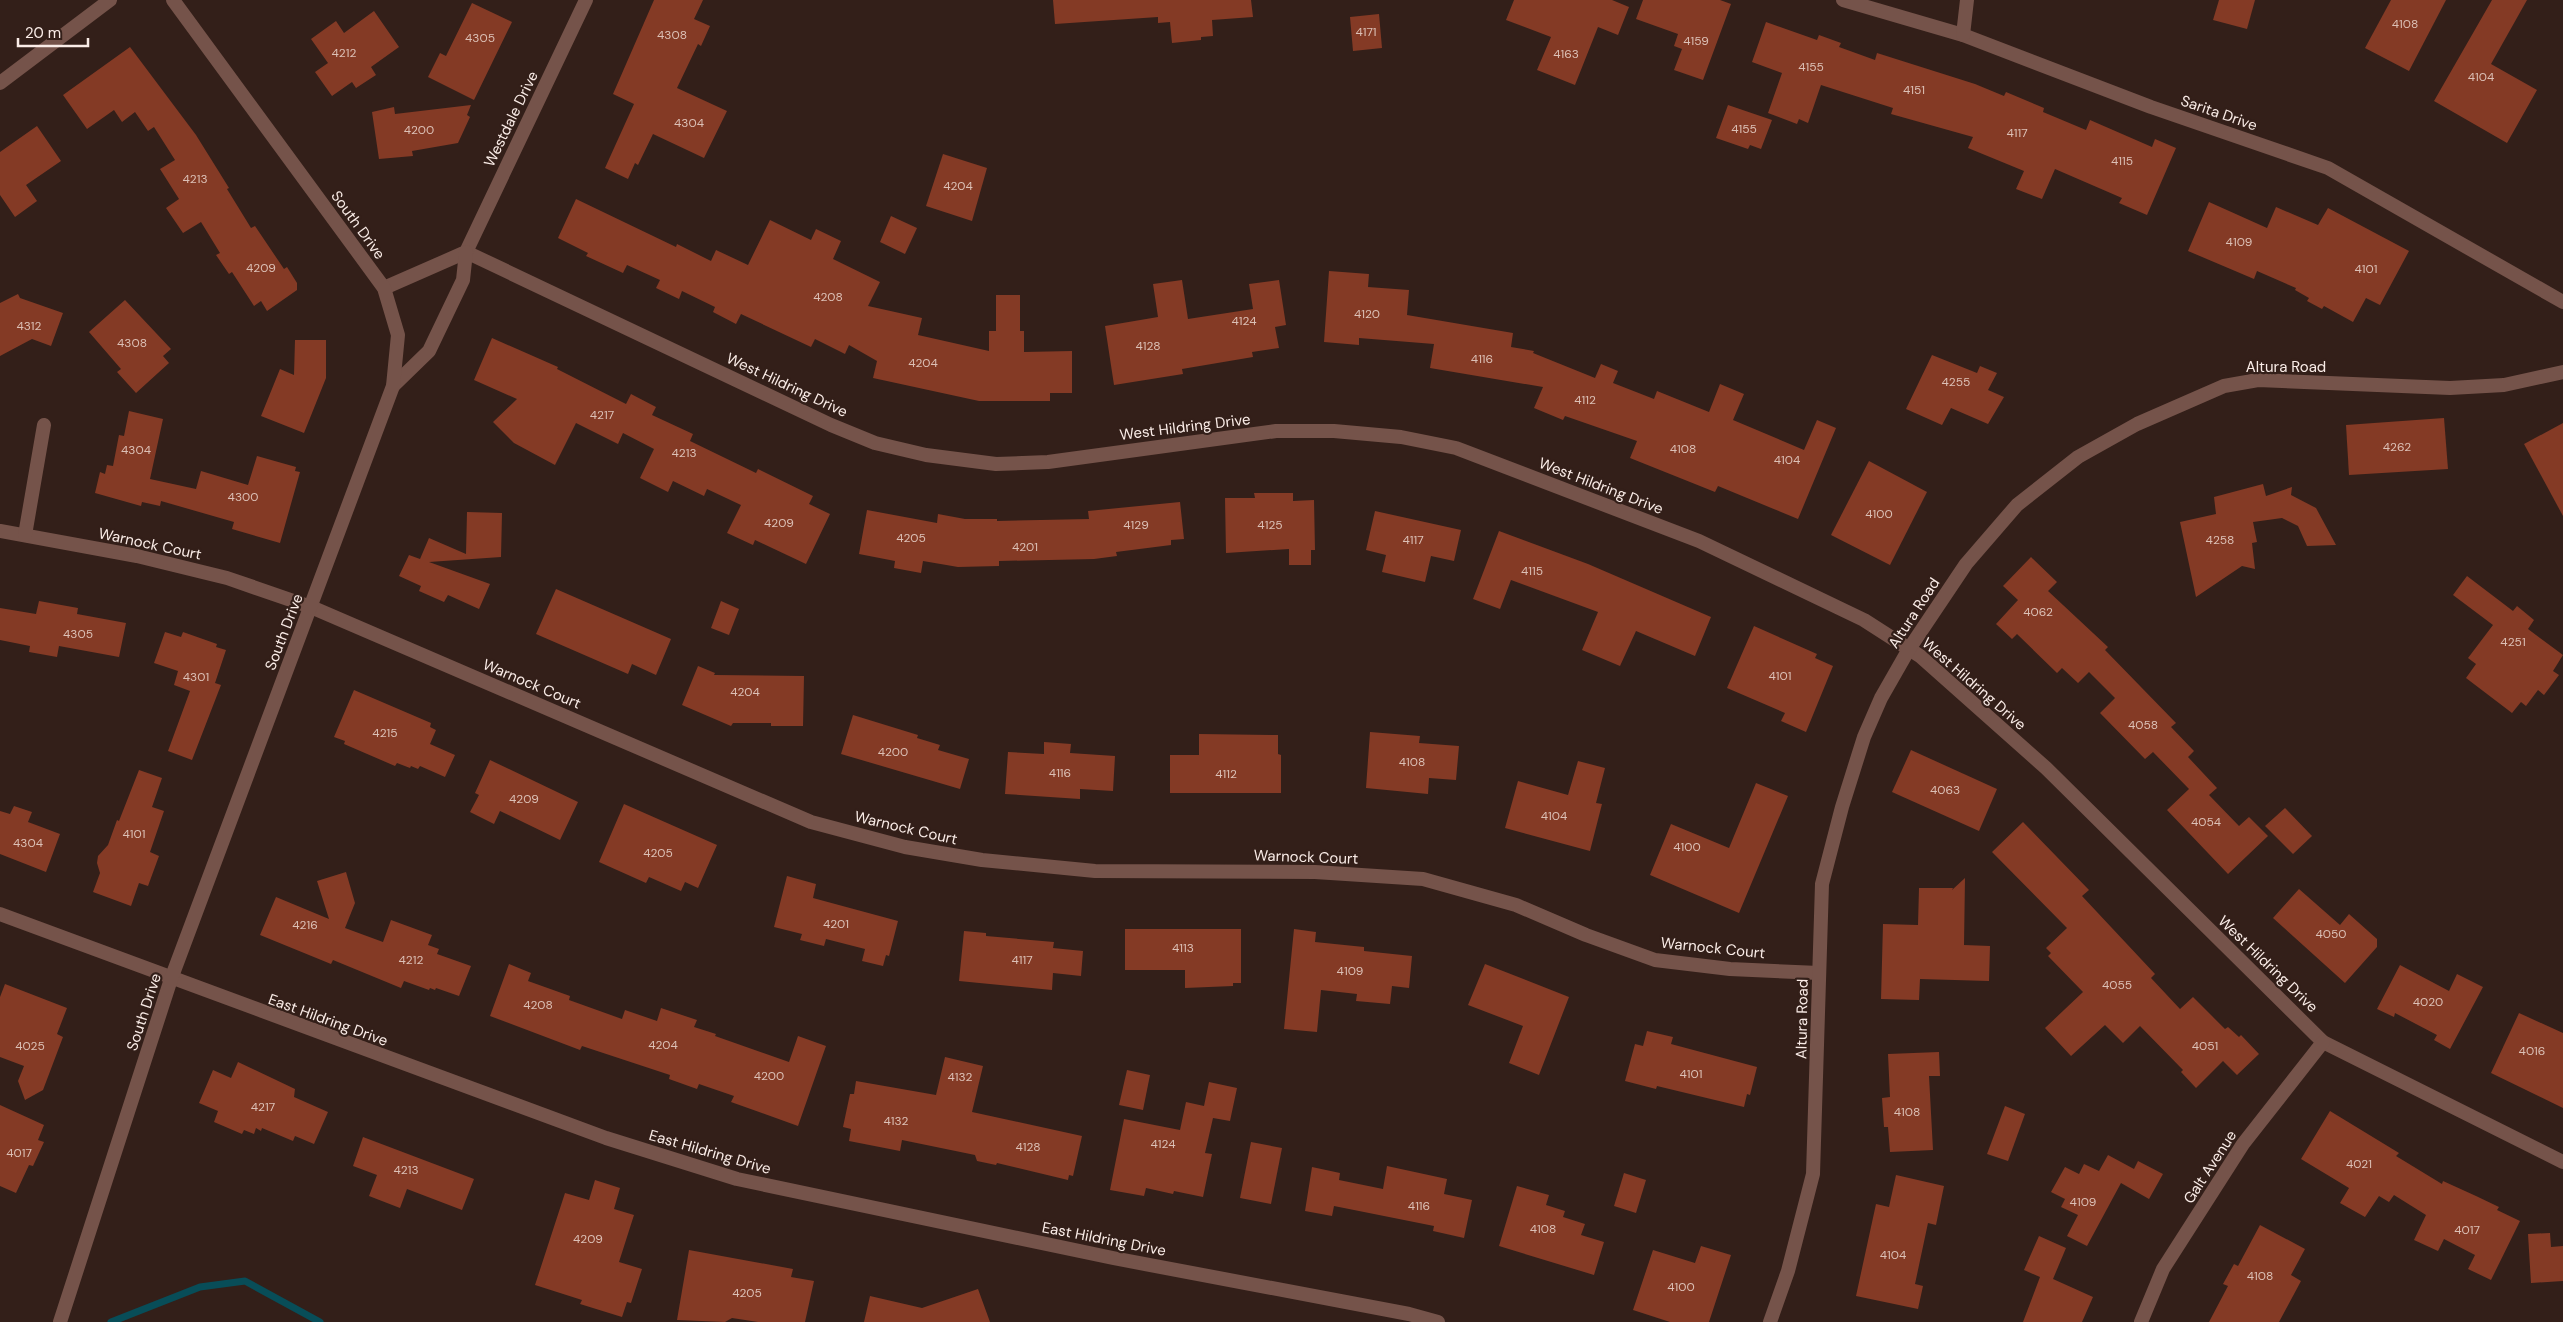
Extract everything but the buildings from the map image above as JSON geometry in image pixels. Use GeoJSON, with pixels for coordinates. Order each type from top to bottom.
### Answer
{"type":"FeatureCollection","features":[{"type":"Feature","properties":{"kind":"street"},"geometry":{"type":"LineString","coordinates":[[0,83],[110,0]]}},
{"type":"Feature","properties":{"kind":"street","name":"South Drive"},"geometry":{"type":"LineString","coordinates":[[60,1322],[171,979],[393,386],[398,335],[384,288],[173,0]]}},
{"type":"Feature","properties":{"kind":"street","name":"Westdale Drive"},"geometry":{"type":"LineString","coordinates":[[393,386],[430,351],[464,280],[466,252],[586,0]]}},
{"type":"Feature","properties":{"kind":"street","name":"Sarita Drive"},"geometry":{"type":"LineString","coordinates":[[1843,0],[1963,35],[2151,107],[2328,168],[2563,302]]}},
{"type":"Feature","properties":{"kind":"street"},"geometry":{"type":"LineString","coordinates":[[1963,35],[1967,0]]}},
{"type":"Feature","properties":{"kind":"street"},"geometry":{"type":"LineString","coordinates":[[384,288],[466,252]]}},
{"type":"Feature","properties":{"kind":"street","name":"West Hildring Drive"},"geometry":{"type":"LineString","coordinates":[[466,252],[831,424],[875,443],[926,455],[996,464],[1048,462],[1276,431],[1334,431],[1401,437],[1447,446],[1699,541],[1864,620],[1920,656],[2046,768],[2323,1042],[2563,1162]]}},
{"type":"Feature","properties":{"kind":"street","name":"Altura Road"},"geometry":{"type":"LineString","coordinates":[[1770,1322],[1788,1270],[1813,1174],[1822,884],[1842,807],[1864,737],[1882,698],[1909,649],[1966,564],[2017,504],[2078,457],[2137,424],[2224,386],[2258,380],[2450,388],[2504,385],[2563,372]]}},
{"type":"Feature","properties":{"kind":"street"},"geometry":{"type":"LineString","coordinates":[[25,535],[44,425]]}},
{"type":"Feature","properties":{"kind":"street","name":"Warnock Court"},"geometry":{"type":"LineString","coordinates":[[0,530],[137,556],[227,578],[311,607],[811,822],[905,847],[982,860],[1095,871],[1315,872],[1423,879],[1516,905],[1656,960],[1730,969],[1819,974]]}},
{"type":"Feature","properties":{"kind":"street","name":"East Hildring Drive"},"geometry":{"type":"LineString","coordinates":[[0,914],[171,979],[606,1138],[737,1179],[1113,1258],[1409,1314],[1438,1322]]}},
{"type":"Feature","properties":{"kind":"street","name":"Galt Avenue"},"geometry":{"type":"LineString","coordinates":[[2141,1322],[2163,1269],[2244,1144],[2323,1042]]}},
{"type":"Feature","properties":{"kind":"waterway"},"geometry":{"type":"LineString","coordinates":[[111,1322],[200,1287],[245,1281],[320,1322]]}}]}
